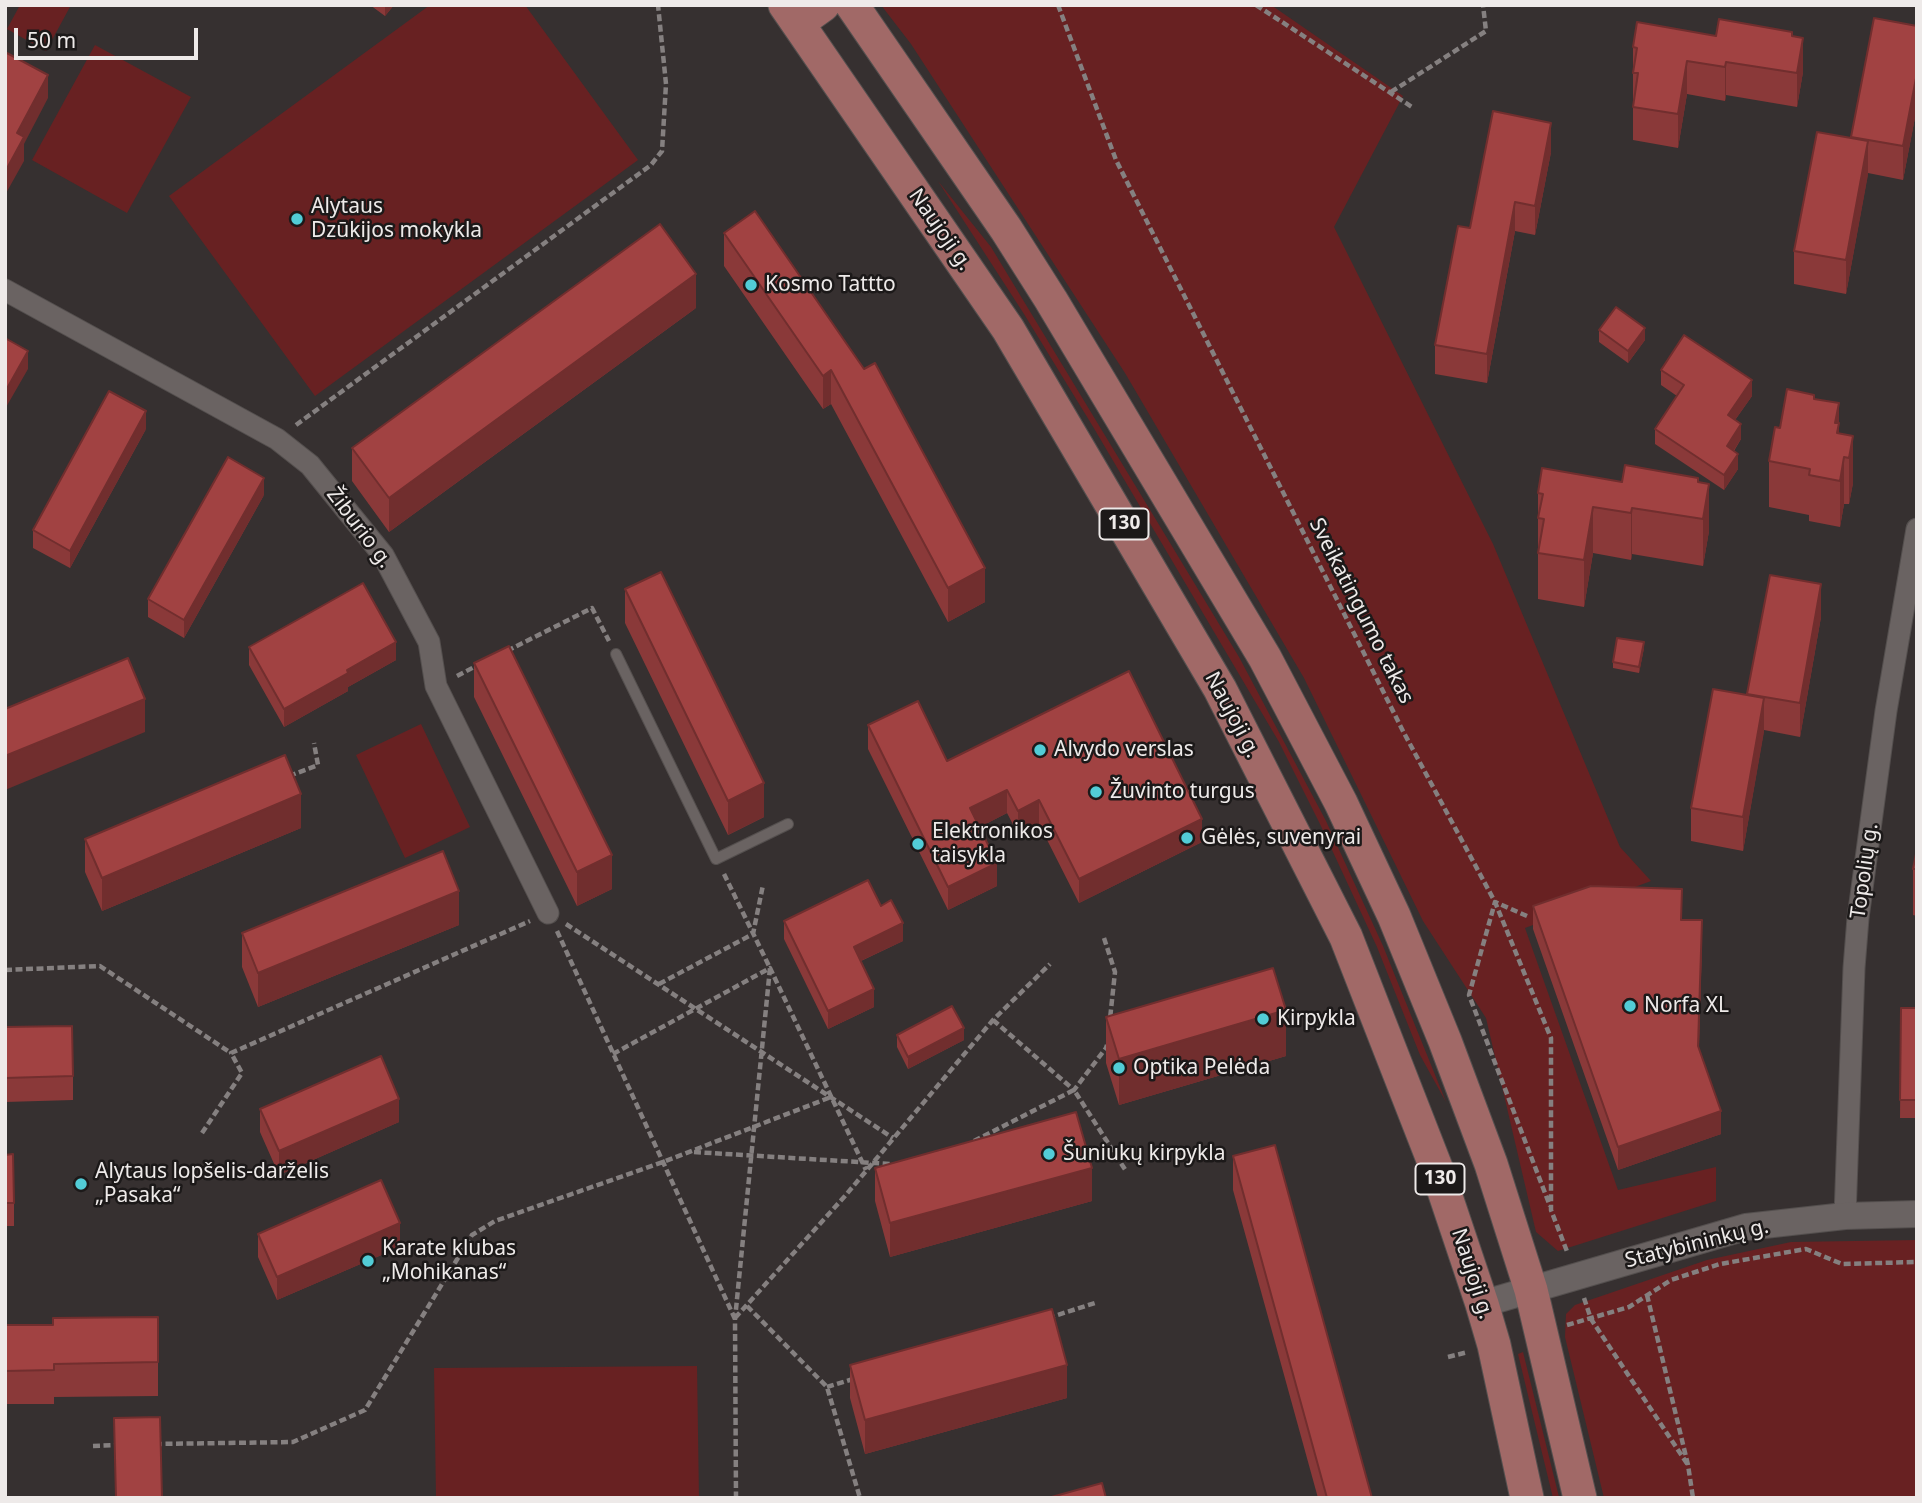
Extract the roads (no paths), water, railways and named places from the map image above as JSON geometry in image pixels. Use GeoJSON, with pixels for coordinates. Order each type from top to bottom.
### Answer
{"type":"FeatureCollection","features":[{"type":"Feature","properties":{"kind":"main road","name":"130"},"geometry":{"type":"LineString","coordinates":[[852,5],[1013,239],[1271,670],[1341,803],[1394,916],[1491,1164],[1531,1290],[1580,1498]]}},
{"type":"Feature","properties":{"kind":"main road","name":"Naujoji g."},"geometry":{"type":"LineString","coordinates":[[802,11],[1008,329],[1220,689],[1346,937],[1437,1170],[1482,1304],[1494,1345],[1527,1498]]}},
{"type":"Feature","properties":{"kind":"street","name":"Žiburio g."},"geometry":{"type":"LineString","coordinates":[[5,289],[277,439],[310,466],[383,555],[429,642],[436,686],[548,913]]}},
{"type":"Feature","properties":{"kind":"street","name":"Topolių g."},"geometry":{"type":"LineString","coordinates":[[1845,1216],[1853,968],[1858,918],[1886,711],[1917,529]]}},
{"type":"Feature","properties":{"kind":"street","name":"Statybininkų g."},"geometry":{"type":"LineString","coordinates":[[1482,1304],[1746,1227],[1845,1216],[1917,1214]]}},
{"type":"Feature","properties":{"kind":"lane"},"geometry":{"type":"LineString","coordinates":[[616,654],[716,859],[788,824]]}},
{"type":"Feature","properties":{"kind":"place","name":"Alytaus Dzūkijos mokykla"},"geometry":{"type":"Point","coordinates":[297,219]}},
{"type":"Feature","properties":{"kind":"place","name":"Kosmo Tattto"},"geometry":{"type":"Point","coordinates":[751,285]}},
{"type":"Feature","properties":{"kind":"place","name":"Alvydo verslas"},"geometry":{"type":"Point","coordinates":[1040,750]}},
{"type":"Feature","properties":{"kind":"place","name":"Žuvinto turgus"},"geometry":{"type":"Point","coordinates":[1096,792]}},
{"type":"Feature","properties":{"kind":"place","name":"Gėlės, suvenyrai"},"geometry":{"type":"Point","coordinates":[1187,838]}},
{"type":"Feature","properties":{"kind":"place","name":"Elektronikos taisykla"},"geometry":{"type":"Point","coordinates":[918,844]}},
{"type":"Feature","properties":{"kind":"place","name":"Norfa XL"},"geometry":{"type":"Point","coordinates":[1630,1006]}},
{"type":"Feature","properties":{"kind":"place","name":"Kirpykla"},"geometry":{"type":"Point","coordinates":[1263,1019]}},
{"type":"Feature","properties":{"kind":"place","name":"Optika Pelėda"},"geometry":{"type":"Point","coordinates":[1119,1068]}},
{"type":"Feature","properties":{"kind":"place","name":"Šuniukų kirpykla"},"geometry":{"type":"Point","coordinates":[1049,1154]}},
{"type":"Feature","properties":{"kind":"place","name":"Alytaus lopšelis-darželis „Pasaka“"},"geometry":{"type":"Point","coordinates":[81,1184]}},
{"type":"Feature","properties":{"kind":"place","name":"Karate klubas „Mohikanas“"},"geometry":{"type":"Point","coordinates":[368,1261]}}]}
